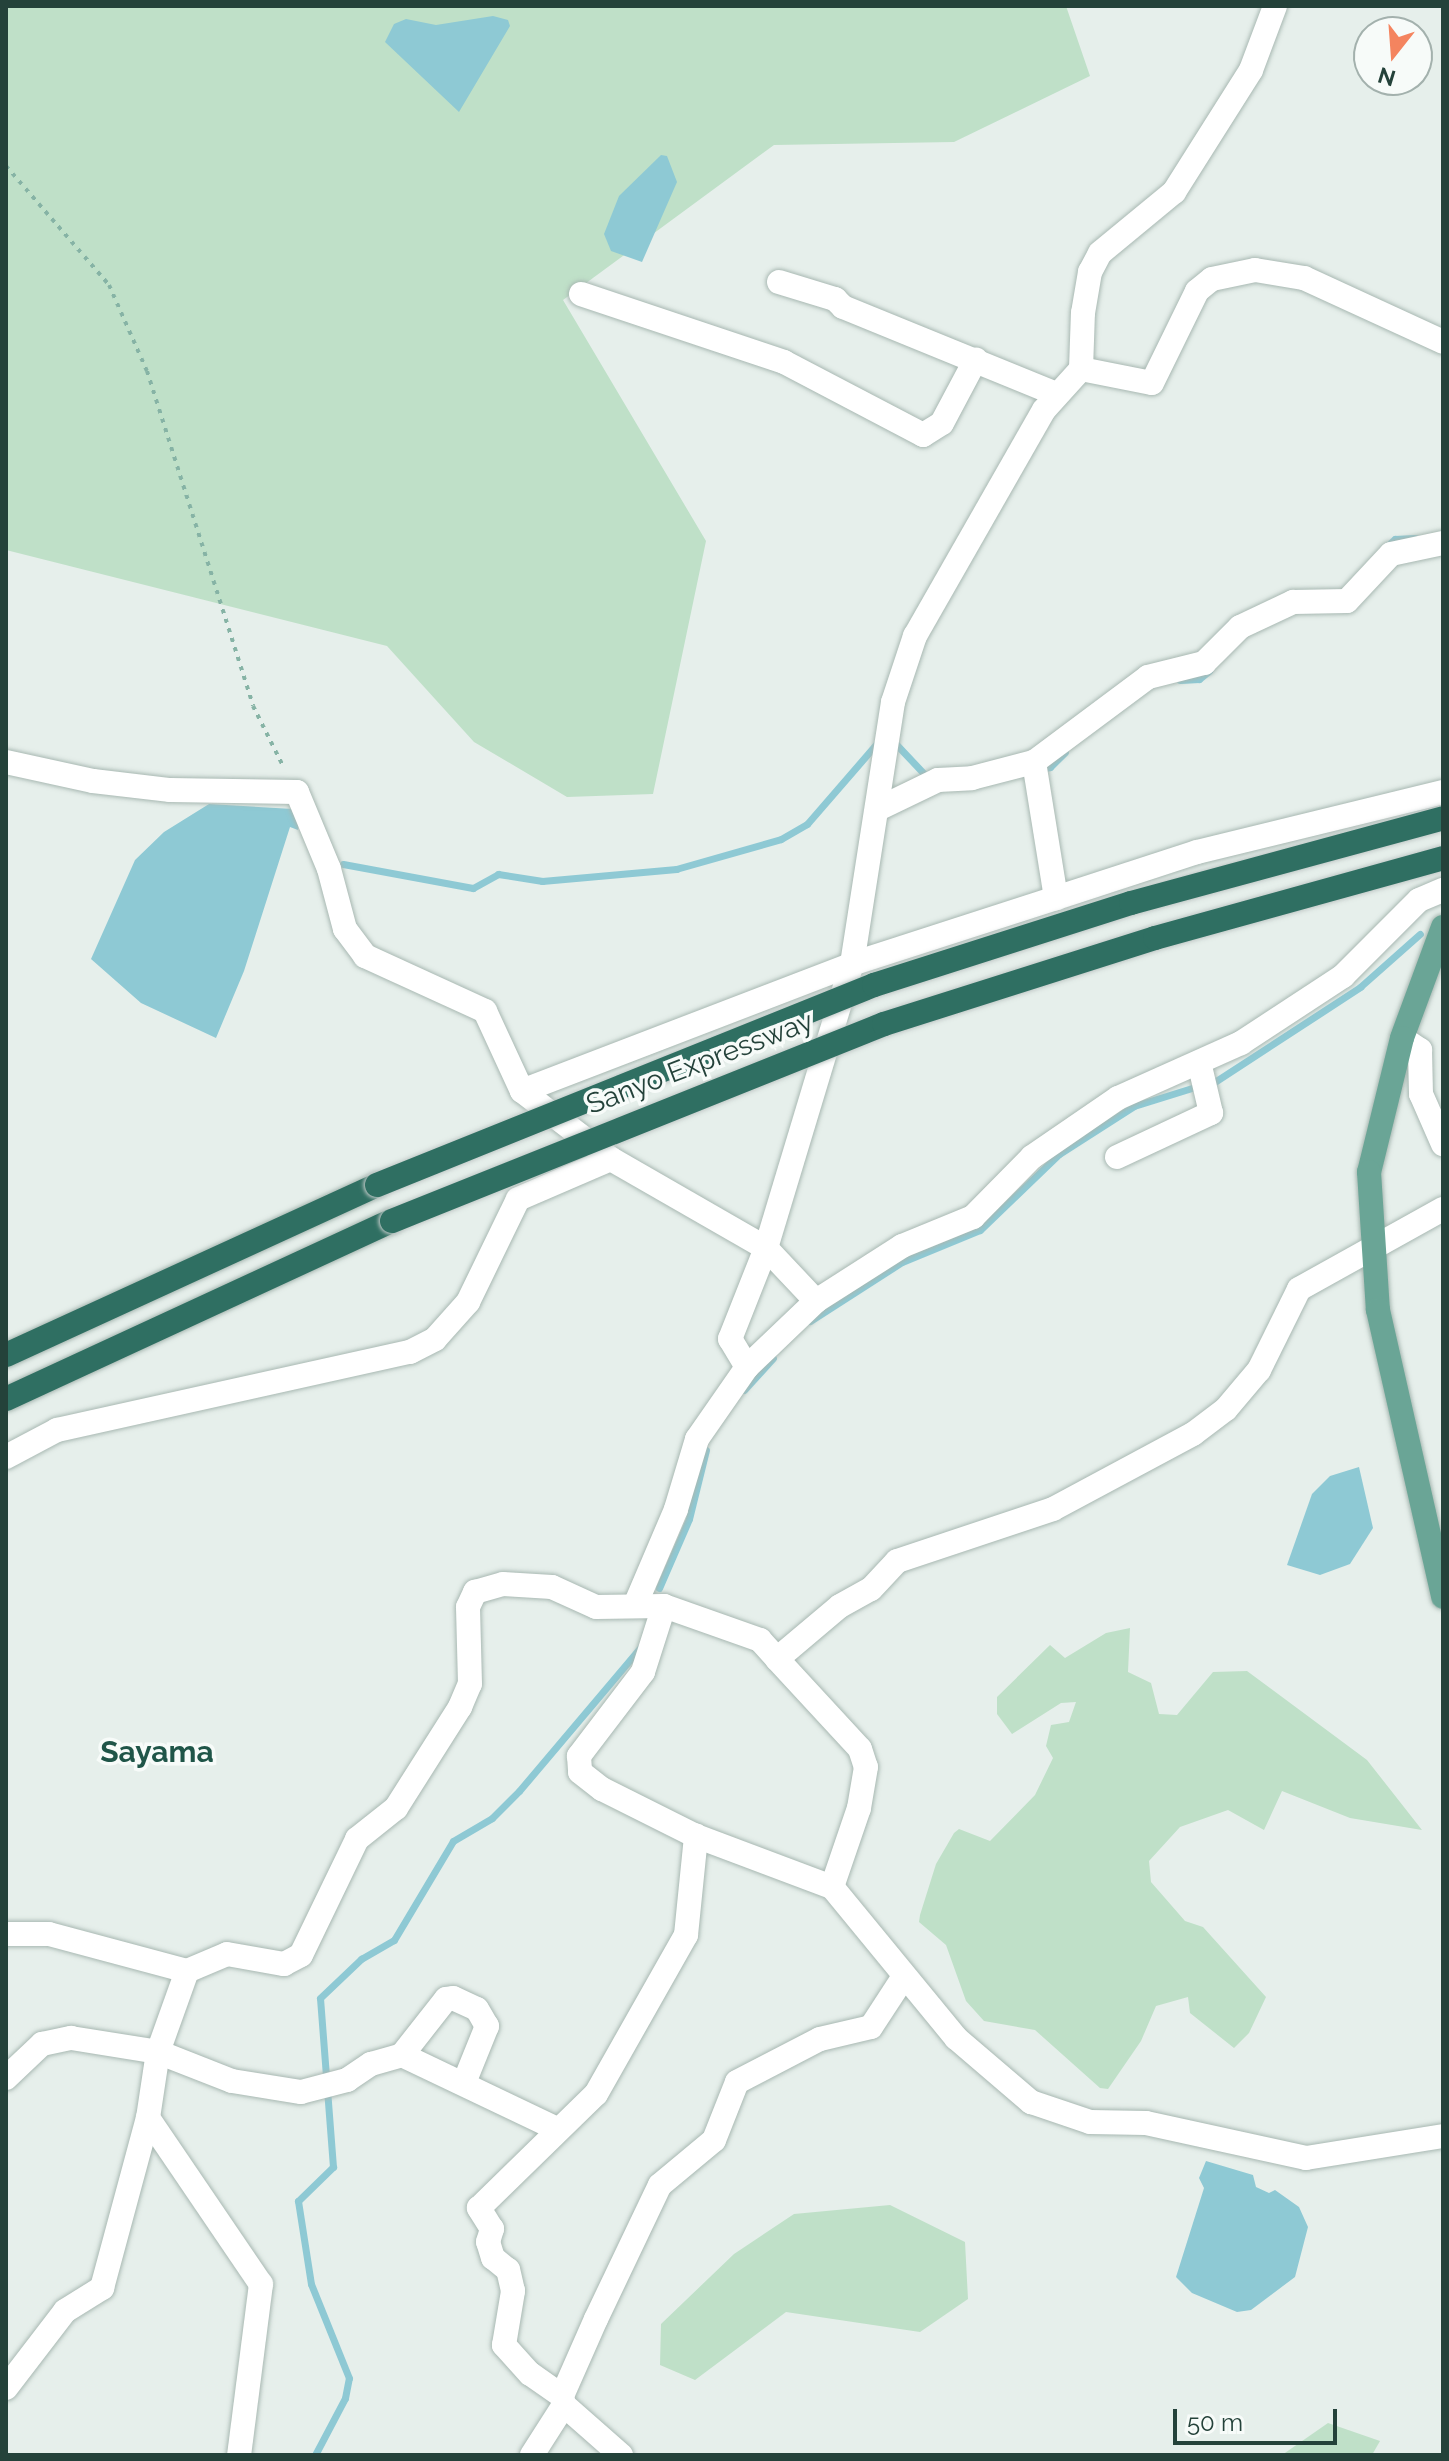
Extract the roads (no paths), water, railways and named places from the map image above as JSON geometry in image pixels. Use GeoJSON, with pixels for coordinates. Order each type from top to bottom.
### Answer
{"type":"FeatureCollection","features":[{"type":"Feature","properties":{"kind":"highway","name":"Sanyo Expressway"},"geometry":{"type":"LineString","coordinates":[[6,1355],[377,1185],[874,985],[1131,903],[1443,818]]}},
{"type":"Feature","properties":{"kind":"highway","name":"Sanyo Expressway"},"geometry":{"type":"LineString","coordinates":[[6,1399],[392,1221],[884,1024],[1155,938],[1443,858]]}},
{"type":"Feature","properties":{"kind":"main road"},"geometry":{"type":"LineString","coordinates":[[1443,927],[1402,1038],[1369,1172],[1371,1250],[1378,1310],[1443,1597]]}},
{"type":"Feature","properties":{"kind":"street"},"geometry":{"type":"LineString","coordinates":[[1081,369],[1083,313],[1090,272],[1100,253],[1174,192],[1251,70],[1275,6]]}},
{"type":"Feature","properties":{"kind":"street"},"geometry":{"type":"LineString","coordinates":[[1050,391],[1081,369],[1152,383],[1197,291],[1212,279],[1255,270],[1304,278],[1443,342]]}},
{"type":"Feature","properties":{"kind":"street"},"geometry":{"type":"LineString","coordinates":[[779,282],[835,299],[843,307],[1050,391]]}},
{"type":"Feature","properties":{"kind":"street"},"geometry":{"type":"LineString","coordinates":[[581,294],[784,362],[923,435],[942,423],[976,359]]}},
{"type":"Feature","properties":{"kind":"street"},"geometry":{"type":"LineString","coordinates":[[747,1367],[730,1339],[766,1248],[852,964],[880,808],[893,702],[915,636],[1050,391],[1083,313]]}},
{"type":"Feature","properties":{"kind":"street"},"geometry":{"type":"LineString","coordinates":[[880,808],[932,782],[1035,767],[1148,677],[1204,663],[1245,625],[1293,602],[1347,601],[1391,554],[1443,543]]}},
{"type":"Feature","properties":{"kind":"street"},"geometry":{"type":"LineString","coordinates":[[6,762],[93,781],[170,790],[297,792],[329,869],[345,929],[365,956],[485,1011],[522,1091],[611,1159],[766,1248],[816,1301]]}},
{"type":"Feature","properties":{"kind":"street"},"geometry":{"type":"LineString","coordinates":[[1035,767],[1056,898]]}},
{"type":"Feature","properties":{"kind":"street"},"geometry":{"type":"LineString","coordinates":[[522,1091],[852,964],[1197,852],[1443,792]]}},
{"type":"Feature","properties":{"kind":"street"},"geometry":{"type":"LineString","coordinates":[[636,1603],[676,1509],[697,1439],[747,1367],[816,1301],[902,1246],[973,1217],[1032,1157],[1118,1098],[1241,1043],[1343,976],[1419,900],[1443,890]]}},
{"type":"Feature","properties":{"kind":"street"},"geometry":{"type":"LineString","coordinates":[[1402,1038],[1420,1050],[1421,1094],[1443,1144]]}},
{"type":"Feature","properties":{"kind":"street"},"geometry":{"type":"LineString","coordinates":[[1117,1157],[1211,1113],[1199,1062]]}},
{"type":"Feature","properties":{"kind":"street"},"geometry":{"type":"LineString","coordinates":[[6,1457],[57,1430],[410,1352],[435,1339],[468,1302],[518,1199],[611,1159]]}},
{"type":"Feature","properties":{"kind":"street"},"geometry":{"type":"LineString","coordinates":[[777,1659],[840,1606],[871,1589],[897,1561],[1053,1509],[1193,1434],[1226,1409],[1259,1370],[1299,1289],[1443,1209]]}},
{"type":"Feature","properties":{"kind":"street"},"geometry":{"type":"LineString","coordinates":[[6,1934],[49,1934],[187,1971],[227,1954],[284,1964],[301,1955],[357,1839],[396,1808],[460,1707],[470,1684],[468,1607],[475,1592],[503,1584],[552,1587],[596,1607],[622,1609],[636,1603],[664,1606],[760,1640],[860,1749],[866,1767],[859,1808],[832,1887]]}},
{"type":"Feature","properties":{"kind":"street"},"geometry":{"type":"LineString","coordinates":[[664,1606],[643,1672],[579,1756],[580,1772],[602,1789],[696,1836],[832,1887],[903,1978],[956,2038],[1031,2102],[1078,2120],[1146,2123],[1306,2158],[1443,2136]]}},
{"type":"Feature","properties":{"kind":"street"},"geometry":{"type":"LineString","coordinates":[[621,2455],[530,2374],[504,2345],[513,2291],[508,2270],[493,2258],[488,2242],[492,2229],[479,2208],[596,2094],[686,1935],[696,1836]]}},
{"type":"Feature","properties":{"kind":"street"},"geometry":{"type":"LineString","coordinates":[[6,2388],[65,2311],[102,2288],[148,2118],[158,2052],[187,1971]]}},
{"type":"Feature","properties":{"kind":"street"},"geometry":{"type":"LineString","coordinates":[[532,2455],[563,2401],[660,2185],[714,2140],[737,2082],[820,2039],[871,2027],[903,1978]]}},
{"type":"Feature","properties":{"kind":"street"},"geometry":{"type":"LineString","coordinates":[[6,2078],[42,2044],[71,2038],[158,2052],[232,2081],[301,2092],[347,2080],[371,2064],[402,2055],[446,1999],[453,1998],[477,2009],[487,2026],[464,2083]]}},
{"type":"Feature","properties":{"kind":"street"},"geometry":{"type":"LineString","coordinates":[[402,2055],[557,2129]]}},
{"type":"Feature","properties":{"kind":"street"},"geometry":{"type":"LineString","coordinates":[[148,2118],[261,2284],[239,2455]]}},
{"type":"Feature","properties":{"kind":"water"},"geometry":{"type":"Polygon","coordinates":[[[493,16],[508,20],[510,26],[459,112],[385,42],[394,24],[406,19],[436,25],[493,16]]]}},
{"type":"Feature","properties":{"kind":"water"},"geometry":{"type":"Polygon","coordinates":[[[661,155],[667,156],[677,182],[642,262],[611,251],[604,234],[619,196],[661,155]]]}},
{"type":"Feature","properties":{"kind":"water"},"geometry":{"type":"Polygon","coordinates":[[[209,804],[293,809],[300,820],[298,830],[290,827],[244,971],[216,1038],[141,1003],[91,959],[135,860],[164,832],[209,804]]]}},
{"type":"Feature","properties":{"kind":"water"},"geometry":{"type":"Polygon","coordinates":[[[1359,1467],[1373,1528],[1350,1564],[1320,1575],[1287,1565],[1312,1494],[1330,1476],[1359,1467]]]}},
{"type":"Feature","properties":{"kind":"water"},"geometry":{"type":"Polygon","coordinates":[[[1206,2161],[1253,2175],[1256,2187],[1269,2193],[1275,2190],[1299,2207],[1308,2227],[1295,2277],[1251,2310],[1237,2312],[1192,2293],[1176,2277],[1204,2188],[1199,2178],[1206,2161]]]}},
{"type":"Feature","properties":{"kind":"waterway"},"geometry":{"type":"LineString","coordinates":[[1386,547],[1395,539],[1415,538]]}},
{"type":"Feature","properties":{"kind":"waterway"},"geometry":{"type":"LineString","coordinates":[[1180,680],[1199,679],[1209,671]]}},
{"type":"Feature","properties":{"kind":"waterway"},"geometry":{"type":"LineString","coordinates":[[343,864],[473,888],[498,874],[542,881],[676,869],[781,839],[807,824],[878,742]]}},
{"type":"Feature","properties":{"kind":"waterway"},"geometry":{"type":"LineString","coordinates":[[894,742],[929,779]]}},
{"type":"Feature","properties":{"kind":"waterway"},"geometry":{"type":"LineString","coordinates":[[1040,769],[1050,767],[1065,752]]}},
{"type":"Feature","properties":{"kind":"waterway"},"geometry":{"type":"LineString","coordinates":[[1213,1083],[1360,987],[1420,934]]}},
{"type":"Feature","properties":{"kind":"waterway"},"geometry":{"type":"LineString","coordinates":[[810,1321],[902,1262],[980,1230],[1059,1154],[1134,1106],[1195,1087]]}},
{"type":"Feature","properties":{"kind":"waterway"},"geometry":{"type":"LineString","coordinates":[[744,1390],[773,1358]]}},
{"type":"Feature","properties":{"kind":"waterway"},"geometry":{"type":"LineString","coordinates":[[659,1588],[689,1519],[706,1450]]}},
{"type":"Feature","properties":{"kind":"waterway"},"geometry":{"type":"LineString","coordinates":[[315,2455],[345,2398],[349,2378],[311,2284],[298,2201],[333,2167],[320,1998],[361,1959],[394,1940],[453,1841],[492,1818],[519,1791],[640,1648]]}},
{"type":"Feature","properties":{"kind":"district","name":"Sayama"},"geometry":{"type":"Point","coordinates":[157,1752]}}]}
